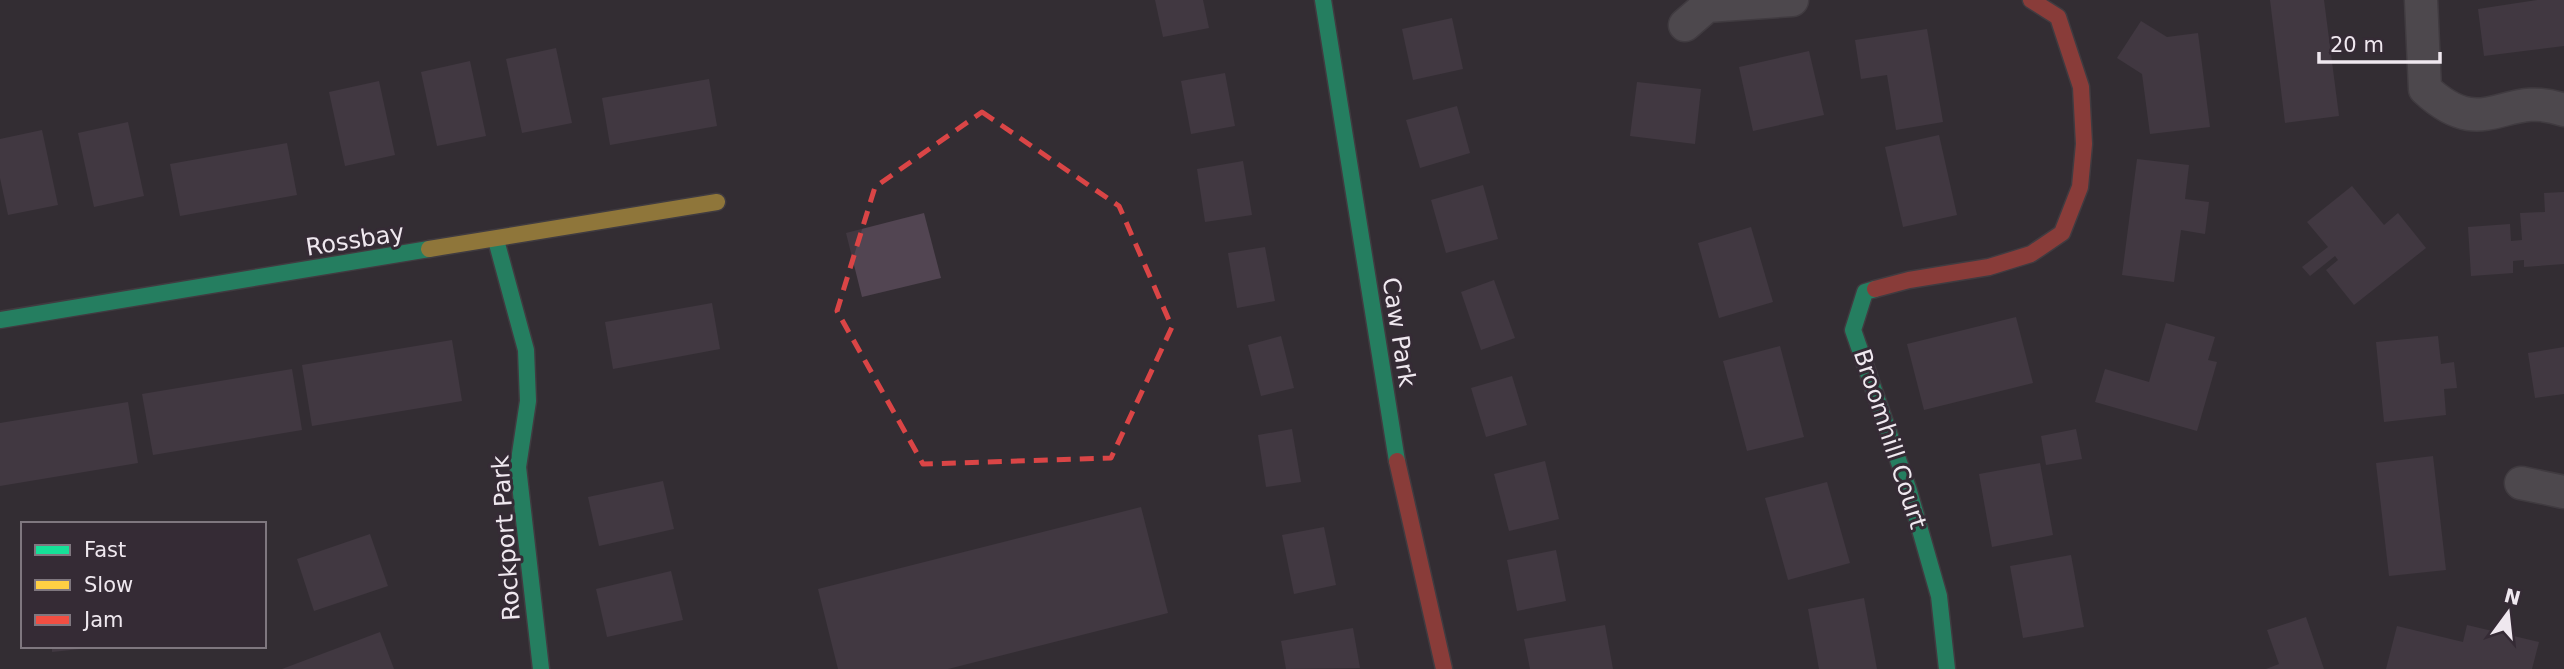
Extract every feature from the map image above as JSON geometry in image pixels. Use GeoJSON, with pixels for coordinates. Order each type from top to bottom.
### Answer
{"type":"FeatureCollection","features":[{"type":"Feature","properties":{"kind":"street","name":"Caw Park"},"geometry":{"type":"LineString","coordinates":[[1323,0],[1396,457],[1444,669]]}},
{"type":"Feature","properties":{"kind":"street"},"geometry":{"type":"LineString","coordinates":[[1699,10],[1792,0]]}},
{"type":"Feature","properties":{"kind":"street","name":"Broomhill Court"},"geometry":{"type":"LineString","coordinates":[[1947,669],[1940,596],[1909,491],[1873,394],[1853,330],[1865,292],[1909,280],[1989,267],[2032,254],[2062,233],[2080,187],[2084,144],[2081,87],[2058,18],[2031,0]]}},
{"type":"Feature","properties":{"kind":"street"},"geometry":{"type":"LineString","coordinates":[[2421,0],[2426,89],[2444,107],[2474,117],[2523,104],[2549,104],[2564,110]]}},
{"type":"Feature","properties":{"kind":"street","name":"Rossbay"},"geometry":{"type":"LineString","coordinates":[[0,320],[717,202]]}},
{"type":"Feature","properties":{"kind":"street","name":"Rockport Park"},"geometry":{"type":"LineString","coordinates":[[496,240],[526,350],[528,401],[519,467],[541,669]]}},
{"type":"Feature","properties":{"kind":"street"},"geometry":{"type":"LineString","coordinates":[[2521,483],[2564,492]]}},
{"type":"Feature","properties":{"kind":"highlighted area"},"geometry":{"type":"Polygon","coordinates":[[[982,112],[1119,206],[1172,327],[1111,458],[923,464],[837,311],[875,187],[982,112]]]}},
{"type":"Feature","properties":{"kind":"building"},"geometry":{"type":"Polygon","coordinates":[[[1155,0],[1203,0],[1209,28],[1163,37],[1155,0]]]}},
{"type":"Feature","properties":{"kind":"building"},"geometry":{"type":"Polygon","coordinates":[[[2270,0],[2324,0],[2339,116],[2285,123],[2270,0]]]}},
{"type":"Feature","properties":{"kind":"building"},"geometry":{"type":"Polygon","coordinates":[[[2537,0],[2564,0],[2564,46],[2484,56],[2478,9],[2537,0]]]}},
{"type":"Feature","properties":{"kind":"building"},"geometry":{"type":"Polygon","coordinates":[[[1452,18],[1463,69],[1413,80],[1402,29],[1452,18]]]}},
{"type":"Feature","properties":{"kind":"building"},"geometry":{"type":"Polygon","coordinates":[[[2141,21],[2167,37],[2198,33],[2210,127],[2150,134],[2142,74],[2117,58],[2141,21]]]}},
{"type":"Feature","properties":{"kind":"building"},"geometry":{"type":"Polygon","coordinates":[[[1927,29],[1943,122],[1896,130],[1887,75],[1861,79],[1855,40],[1927,29]]]}},
{"type":"Feature","properties":{"kind":"building"},"geometry":{"type":"Polygon","coordinates":[[[556,48],[572,123],[522,133],[506,59],[556,48]]]}},
{"type":"Feature","properties":{"kind":"building"},"geometry":{"type":"Polygon","coordinates":[[[1809,51],[1824,115],[1753,131],[1739,67],[1809,51]]]}},
{"type":"Feature","properties":{"kind":"building"},"geometry":{"type":"Polygon","coordinates":[[[470,61],[486,136],[437,146],[421,72],[470,61]]]}},
{"type":"Feature","properties":{"kind":"building"},"geometry":{"type":"Polygon","coordinates":[[[1225,73],[1235,126],[1191,134],[1181,81],[1225,73]]]}},
{"type":"Feature","properties":{"kind":"building"},"geometry":{"type":"Polygon","coordinates":[[[709,79],[717,126],[610,145],[602,98],[709,79]]]}},
{"type":"Feature","properties":{"kind":"building"},"geometry":{"type":"Polygon","coordinates":[[[379,81],[395,155],[345,166],[329,92],[379,81]]]}},
{"type":"Feature","properties":{"kind":"building"},"geometry":{"type":"Polygon","coordinates":[[[1637,82],[1701,89],[1695,144],[1630,136],[1637,82]]]}},
{"type":"Feature","properties":{"kind":"building"},"geometry":{"type":"Polygon","coordinates":[[[1457,106],[1470,153],[1420,168],[1406,120],[1457,106]]]}},
{"type":"Feature","properties":{"kind":"building"},"geometry":{"type":"Polygon","coordinates":[[[128,122],[144,196],[94,207],[78,133],[128,122]]]}},
{"type":"Feature","properties":{"kind":"building"},"geometry":{"type":"Polygon","coordinates":[[[42,130],[58,205],[8,215],[0,178],[0,139],[42,130]]]}},
{"type":"Feature","properties":{"kind":"building"},"geometry":{"type":"Polygon","coordinates":[[[1939,135],[1957,215],[1903,227],[1885,147],[1939,135]]]}},
{"type":"Feature","properties":{"kind":"building"},"geometry":{"type":"Polygon","coordinates":[[[287,143],[297,195],[180,216],[170,164],[287,143]]]}},
{"type":"Feature","properties":{"kind":"building"},"geometry":{"type":"Polygon","coordinates":[[[2137,159],[2189,165],[2185,199],[2209,202],[2205,234],[2181,230],[2174,282],[2122,275],[2137,159]]]}},
{"type":"Feature","properties":{"kind":"building"},"geometry":{"type":"Polygon","coordinates":[[[1243,161],[1252,215],[1205,222],[1197,169],[1243,161]]]}},
{"type":"Feature","properties":{"kind":"building"},"geometry":{"type":"Polygon","coordinates":[[[1483,185],[1498,239],[1446,253],[1431,200],[1483,185]]]}},
{"type":"Feature","properties":{"kind":"building"},"geometry":{"type":"Polygon","coordinates":[[[2352,186],[2384,225],[2398,213],[2426,248],[2354,305],[2326,270],[2338,260],[2335,256],[2310,276],[2302,267],[2328,247],[2307,222],[2352,186]]]}},
{"type":"Feature","properties":{"kind":"building"},"geometry":{"type":"Polygon","coordinates":[[[2564,192],[2564,264],[2524,267],[2524,260],[2513,261],[2513,273],[2471,276],[2468,227],[2510,224],[2511,241],[2522,240],[2520,213],[2545,212],[2544,193],[2564,192]]]}},
{"type":"Feature","properties":{"kind":"building"},"geometry":{"type":"Polygon","coordinates":[[[924,213],[941,278],[862,297],[846,233],[924,213]]]}},
{"type":"Feature","properties":{"kind":"building"},"geometry":{"type":"Polygon","coordinates":[[[1751,227],[1773,302],[1719,318],[1698,243],[1751,227]]]}},
{"type":"Feature","properties":{"kind":"building"},"geometry":{"type":"Polygon","coordinates":[[[1265,247],[1275,301],[1237,308],[1228,253],[1265,247]]]}},
{"type":"Feature","properties":{"kind":"building"},"geometry":{"type":"Polygon","coordinates":[[[1494,280],[1515,338],[1481,350],[1461,292],[1494,280]]]}},
{"type":"Feature","properties":{"kind":"building"},"geometry":{"type":"Polygon","coordinates":[[[712,303],[720,349],[613,369],[605,322],[712,303]]]}},
{"type":"Feature","properties":{"kind":"building"},"geometry":{"type":"Polygon","coordinates":[[[2016,317],[2033,383],[1924,410],[1907,344],[2016,317]]]}},
{"type":"Feature","properties":{"kind":"building"},"geometry":{"type":"Polygon","coordinates":[[[2166,323],[2215,337],[2208,360],[2217,362],[2197,431],[2095,402],[2105,369],[2149,382],[2166,323]]]}},
{"type":"Feature","properties":{"kind":"building"},"geometry":{"type":"Polygon","coordinates":[[[1281,336],[1294,388],[1261,396],[1248,345],[1281,336]]]}},
{"type":"Feature","properties":{"kind":"building"},"geometry":{"type":"Polygon","coordinates":[[[2438,336],[2441,364],[2454,362],[2457,388],[2444,389],[2446,415],[2384,422],[2376,342],[2438,336]]]}},
{"type":"Feature","properties":{"kind":"building"},"geometry":{"type":"Polygon","coordinates":[[[452,340],[462,401],[312,426],[302,365],[452,340]]]}},
{"type":"Feature","properties":{"kind":"building"},"geometry":{"type":"Polygon","coordinates":[[[1780,346],[1804,437],[1747,451],[1723,361],[1780,346]]]}},
{"type":"Feature","properties":{"kind":"building"},"geometry":{"type":"Polygon","coordinates":[[[2564,347],[2564,394],[2535,398],[2528,353],[2564,347]]]}},
{"type":"Feature","properties":{"kind":"building"},"geometry":{"type":"Polygon","coordinates":[[[292,369],[302,430],[153,455],[142,394],[292,369]]]}},
{"type":"Feature","properties":{"kind":"building"},"geometry":{"type":"Polygon","coordinates":[[[1512,376],[1527,425],[1486,437],[1471,388],[1512,376]]]}},
{"type":"Feature","properties":{"kind":"building"},"geometry":{"type":"Polygon","coordinates":[[[128,402],[138,463],[0,486],[0,423],[128,402]]]}},
{"type":"Feature","properties":{"kind":"building"},"geometry":{"type":"Polygon","coordinates":[[[1292,429],[1301,482],[1266,487],[1258,435],[1292,429]]]}},
{"type":"Feature","properties":{"kind":"building"},"geometry":{"type":"Polygon","coordinates":[[[2076,429],[2082,459],[2046,465],[2041,436],[2076,429]]]}},
{"type":"Feature","properties":{"kind":"building"},"geometry":{"type":"Polygon","coordinates":[[[2433,456],[2446,570],[2389,576],[2376,463],[2433,456]]]}},
{"type":"Feature","properties":{"kind":"building"},"geometry":{"type":"Polygon","coordinates":[[[1545,461],[1559,519],[1509,531],[1494,474],[1545,461]]]}},
{"type":"Feature","properties":{"kind":"building"},"geometry":{"type":"Polygon","coordinates":[[[2040,463],[2053,535],[1992,547],[1979,474],[2040,463]]]}},
{"type":"Feature","properties":{"kind":"building"},"geometry":{"type":"Polygon","coordinates":[[[663,481],[674,529],[599,546],[588,497],[663,481]]]}},
{"type":"Feature","properties":{"kind":"building"},"geometry":{"type":"Polygon","coordinates":[[[1827,482],[1850,563],[1788,580],[1765,498],[1827,482]]]}},
{"type":"Feature","properties":{"kind":"building"},"geometry":{"type":"Polygon","coordinates":[[[1141,507],[1168,613],[948,669],[838,669],[818,589],[1141,507]]]}},
{"type":"Feature","properties":{"kind":"building"},"geometry":{"type":"Polygon","coordinates":[[[1324,527],[1336,585],[1294,594],[1282,535],[1324,527]]]}},
{"type":"Feature","properties":{"kind":"building"},"geometry":{"type":"Polygon","coordinates":[[[370,534],[388,586],[314,611],[297,559],[370,534]]]}},
{"type":"Feature","properties":{"kind":"building"},"geometry":{"type":"Polygon","coordinates":[[[1556,550],[1566,601],[1517,611],[1507,560],[1556,550]]]}},
{"type":"Feature","properties":{"kind":"building"},"geometry":{"type":"Polygon","coordinates":[[[2071,555],[2084,627],[2023,638],[2010,566],[2071,555]]]}},
{"type":"Feature","properties":{"kind":"building"},"geometry":{"type":"Polygon","coordinates":[[[671,571],[683,620],[607,637],[596,589],[671,571]]]}},
{"type":"Feature","properties":{"kind":"building"},"geometry":{"type":"Polygon","coordinates":[[[1864,598],[1877,669],[1819,669],[1808,609],[1864,598]]]}},
{"type":"Feature","properties":{"kind":"building"},"geometry":{"type":"Polygon","coordinates":[[[2306,617],[2324,669],[2266,669],[2279,664],[2267,630],[2306,617]]]}},
{"type":"Feature","properties":{"kind":"building"},"geometry":{"type":"Polygon","coordinates":[[[1605,625],[1613,669],[1530,669],[1524,639],[1605,625]]]}},
{"type":"Feature","properties":{"kind":"building"},"geometry":{"type":"Polygon","coordinates":[[[2467,625],[2539,642],[2532,669],[2386,669],[2397,626],[2463,642],[2467,625]]]}},
{"type":"Feature","properties":{"kind":"building"},"geometry":{"type":"Polygon","coordinates":[[[1353,628],[1360,668],[1286,669],[1281,641],[1353,628]]]}},
{"type":"Feature","properties":{"kind":"building"},"geometry":{"type":"Polygon","coordinates":[[[380,632],[394,669],[282,669],[380,632]]]}},
{"type":"Feature","properties":{"kind":"building"},"geometry":{"type":"Polygon","coordinates":[[[52,648],[90,648],[52,652],[52,648]]]}},
{"type":"Feature","properties":{"kind":"traffic: fast"},"geometry":{"type":"LineString","coordinates":[[1323,0],[1397,461]]}},
{"type":"Feature","properties":{"kind":"traffic: fast"},"geometry":{"type":"LineString","coordinates":[[496,240],[526,350],[528,401],[518,467],[541,669]]}},
{"type":"Feature","properties":{"kind":"traffic: fast"},"geometry":{"type":"LineString","coordinates":[[0,320],[429,249]]}},
{"type":"Feature","properties":{"kind":"traffic: fast"},"geometry":{"type":"LineString","coordinates":[[1875,289],[1865,292],[1853,330],[1909,491],[1939,596],[1947,669]]}},
{"type":"Feature","properties":{"kind":"traffic: slow"},"geometry":{"type":"LineString","coordinates":[[429,249],[717,202]]}},
{"type":"Feature","properties":{"kind":"traffic: jam"},"geometry":{"type":"LineString","coordinates":[[1875,289],[1909,280],[1989,267],[2031,254],[2062,233],[2080,187],[2084,144],[2081,87],[2058,17],[2031,0]]}},
{"type":"Feature","properties":{"kind":"traffic: jam"},"geometry":{"type":"LineString","coordinates":[[1397,461],[1444,669]]}}]}
